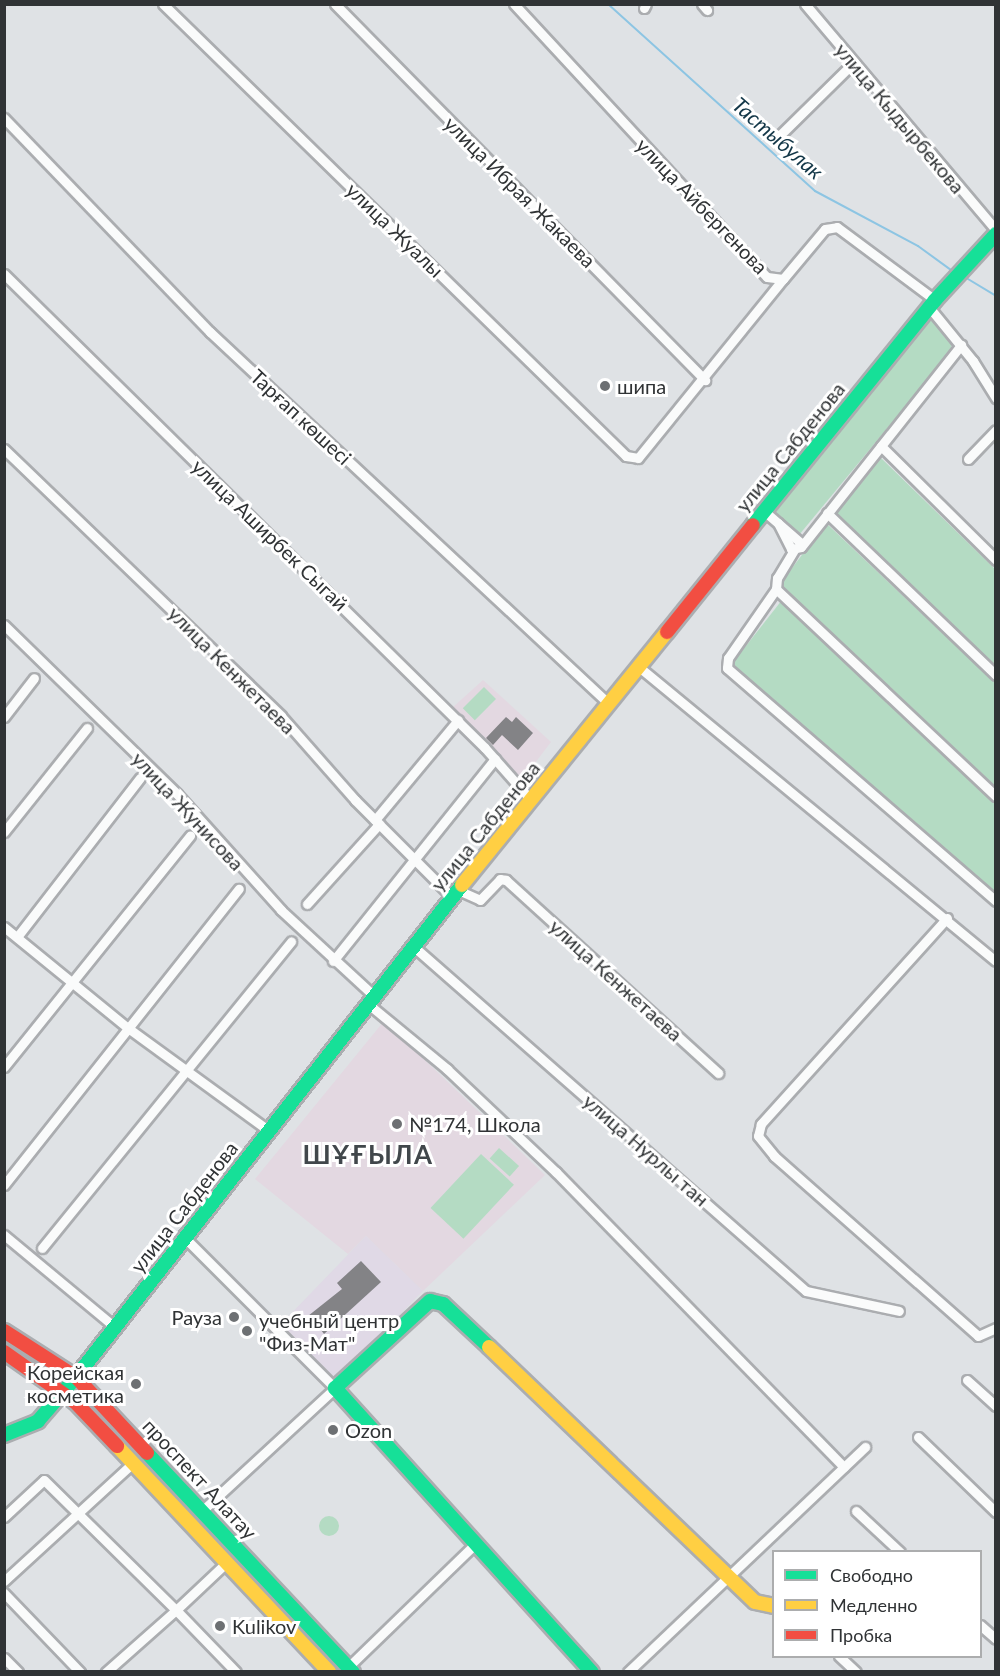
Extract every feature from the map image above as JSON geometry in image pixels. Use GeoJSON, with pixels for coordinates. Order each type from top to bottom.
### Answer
{"type":"FeatureCollection","features":[{"type":"Feature","properties":{"kind":"street","name":"улица Жуалы"},"geometry":{"type":"LineString","coordinates":[[163,4],[626,456],[639,458],[705,380]]}},
{"type":"Feature","properties":{"kind":"street","name":"улица Ибрая Жакаева"},"geometry":{"type":"LineString","coordinates":[[334,4],[705,380]]}},
{"type":"Feature","properties":{"kind":"street","name":"улица Айбергенова"},"geometry":{"type":"LineString","coordinates":[[514,4],[760,271],[783,279],[825,229],[837,227],[932,304],[996,398]]}},
{"type":"Feature","properties":{"kind":"street","name":"улица Кыдырбекова"},"geometry":{"type":"LineString","coordinates":[[805,4],[996,232]]}},
{"type":"Feature","properties":{"kind":"street"},"geometry":{"type":"LineString","coordinates":[[781,134],[853,63]]}},
{"type":"Feature","properties":{"kind":"street","name":"Тарғап көшесі"},"geometry":{"type":"LineString","coordinates":[[4,118],[210,332],[609,704]]}},
{"type":"Feature","properties":{"kind":"street","name":"улица Сабденова"},"geometry":{"type":"LineString","coordinates":[[4,1435],[38,1421],[64,1392],[455,893],[932,304],[996,232]]}},
{"type":"Feature","properties":{"kind":"street","name":"улица Аширбек Сыгай"},"geometry":{"type":"LineString","coordinates":[[4,274],[458,720],[531,800]]}},
{"type":"Feature","properties":{"kind":"street"},"geometry":{"type":"LineString","coordinates":[[705,380],[783,279]]}},
{"type":"Feature","properties":{"kind":"street"},"geometry":{"type":"LineString","coordinates":[[961,345],[798,547],[777,578],[776,589],[728,658],[727,668],[996,901]]}},
{"type":"Feature","properties":{"kind":"street"},"geometry":{"type":"LineString","coordinates":[[968,459],[996,430]]}},
{"type":"Feature","properties":{"kind":"street"},"geometry":{"type":"LineString","coordinates":[[881,446],[996,560]]}},
{"type":"Feature","properties":{"kind":"street","name":"улица Кенжетаева"},"geometry":{"type":"LineString","coordinates":[[4,449],[281,716],[415,861],[455,893],[471,900],[480,900],[500,879],[506,880],[718,1073]]}},
{"type":"Feature","properties":{"kind":"street"},"geometry":{"type":"LineString","coordinates":[[764,511],[778,523],[798,547]]}},
{"type":"Feature","properties":{"kind":"street"},"geometry":{"type":"LineString","coordinates":[[827,513],[996,675]]}},
{"type":"Feature","properties":{"kind":"street"},"geometry":{"type":"LineString","coordinates":[[776,589],[996,796]]}},
{"type":"Feature","properties":{"kind":"street","name":"улица Жунисова"},"geometry":{"type":"LineString","coordinates":[[4,625],[177,794],[255,883],[370,999],[556,1172],[844,1467]]}},
{"type":"Feature","properties":{"kind":"street"},"geometry":{"type":"LineString","coordinates":[[639,667],[947,918],[996,961]]}},
{"type":"Feature","properties":{"kind":"street"},"geometry":{"type":"LineString","coordinates":[[4,717],[33,678]]}},
{"type":"Feature","properties":{"kind":"street"},"geometry":{"type":"LineString","coordinates":[[308,904],[458,720]]}},
{"type":"Feature","properties":{"kind":"street"},"geometry":{"type":"LineString","coordinates":[[4,832],[87,728]]}},
{"type":"Feature","properties":{"kind":"street"},"geometry":{"type":"LineString","coordinates":[[333,961],[495,759]]}},
{"type":"Feature","properties":{"kind":"street"},"geometry":{"type":"LineString","coordinates":[[17,937],[140,778]]}},
{"type":"Feature","properties":{"kind":"street"},"geometry":{"type":"LineString","coordinates":[[4,1067],[71,980],[190,836]]}},
{"type":"Feature","properties":{"kind":"street"},"geometry":{"type":"LineString","coordinates":[[4,1185],[239,889]]}},
{"type":"Feature","properties":{"kind":"street"},"geometry":{"type":"LineString","coordinates":[[947,918],[761,1124],[758,1136],[774,1155],[978,1336],[996,1328]]}},
{"type":"Feature","properties":{"kind":"street"},"geometry":{"type":"LineString","coordinates":[[4,927],[128,1028],[269,1131]]}},
{"type":"Feature","properties":{"kind":"street"},"geometry":{"type":"LineString","coordinates":[[42,1248],[291,942]]}},
{"type":"Feature","properties":{"kind":"street","name":"улица Нурлы тан"},"geometry":{"type":"LineString","coordinates":[[413,946],[806,1291],[899,1311]]}},
{"type":"Feature","properties":{"kind":"street"},"geometry":{"type":"LineString","coordinates":[[4,1235],[115,1326]]}},
{"type":"Feature","properties":{"kind":"street"},"geometry":{"type":"LineString","coordinates":[[184,1237],[335,1388],[592,1671]]}},
{"type":"Feature","properties":{"kind":"street"},"geometry":{"type":"LineString","coordinates":[[190,1522],[428,1302],[443,1304],[641,1488],[755,1602],[772,1606]]}},
{"type":"Feature","properties":{"kind":"street","name":"проспект Алатау"},"geometry":{"type":"LineString","coordinates":[[4,1331],[76,1377],[203,1510],[348,1670]]}},
{"type":"Feature","properties":{"kind":"street","name":"проспект Алатау"},"geometry":{"type":"LineString","coordinates":[[4,1352],[64,1392],[190,1522],[329,1671]]}},
{"type":"Feature","properties":{"kind":"street"},"geometry":{"type":"LineString","coordinates":[[967,1380],[996,1406]]}},
{"type":"Feature","properties":{"kind":"street"},"geometry":{"type":"LineString","coordinates":[[918,1437],[996,1512]]}},
{"type":"Feature","properties":{"kind":"street"},"geometry":{"type":"LineString","coordinates":[[628,1671],[865,1447]]}},
{"type":"Feature","properties":{"kind":"street"},"geometry":{"type":"LineString","coordinates":[[4,1581],[133,1463]]}},
{"type":"Feature","properties":{"kind":"street"},"geometry":{"type":"LineString","coordinates":[[4,1517],[44,1480],[236,1671]]}},
{"type":"Feature","properties":{"kind":"street"},"geometry":{"type":"LineString","coordinates":[[856,1511],[899,1550]]}},
{"type":"Feature","properties":{"kind":"street"},"geometry":{"type":"LineString","coordinates":[[348,1670],[476,1543]]}},
{"type":"Feature","properties":{"kind":"street"},"geometry":{"type":"LineString","coordinates":[[106,1671],[227,1562]]}},
{"type":"Feature","properties":{"kind":"street"},"geometry":{"type":"LineString","coordinates":[[4,1593],[80,1671]]}},
{"type":"Feature","properties":{"kind":"street"},"geometry":{"type":"LineString","coordinates":[[982,1626],[996,1639]]}},
{"type":"Feature","properties":{"kind":"street"},"geometry":{"type":"LineString","coordinates":[[4,1658],[18,1671]]}},
{"type":"Feature","properties":{"kind":"street"},"geometry":{"type":"LineString","coordinates":[[841,1658],[856,1671]]}},
{"type":"Feature","properties":{"kind":"shaded area"},"geometry":{"type":"Polygon","coordinates":[[[483,680],[551,742],[522,780],[452,708],[483,680]]]}},
{"type":"Feature","properties":{"kind":"shaded area","name":"№174, Школа"},"geometry":{"type":"Polygon","coordinates":[[[384,1021],[545,1175],[423,1291],[366,1236],[348,1254],[255,1179],[384,1021]]]}},
{"type":"Feature","properties":{"kind":"shaded area"},"geometry":{"type":"Polygon","coordinates":[[[366,1236],[423,1291],[337,1380],[280,1325],[366,1236]]]}},
{"type":"Feature","properties":{"kind":"green space"},"geometry":{"type":"Polygon","coordinates":[[[932,318],[950,339],[952,350],[799,535],[774,514],[932,318]]]}},
{"type":"Feature","properties":{"kind":"green space"},"geometry":{"type":"Polygon","coordinates":[[[881,458],[995,569],[995,668],[835,515],[881,458]]]}},
{"type":"Feature","properties":{"kind":"green space"},"geometry":{"type":"Polygon","coordinates":[[[826,523],[995,683],[995,789],[780,584],[826,523]]]}},
{"type":"Feature","properties":{"kind":"green space"},"geometry":{"type":"Polygon","coordinates":[[[782,600],[995,803],[995,895],[733,669],[734,661],[782,600]]]}},
{"type":"Feature","properties":{"kind":"green space"},"geometry":{"type":"Polygon","coordinates":[[[484,687],[496,699],[475,720],[463,708],[484,687]]]}},
{"type":"Feature","properties":{"kind":"green space"},"geometry":{"type":"Polygon","coordinates":[[[499,1148],[519,1166],[510,1176],[490,1158],[499,1148]]]}},
{"type":"Feature","properties":{"kind":"green space"},"geometry":{"type":"Polygon","coordinates":[[[481,1154],[514,1185],[463,1239],[431,1208],[481,1154]]]}},
{"type":"Feature","properties":{"kind":"green space"},"geometry":{"type":"Polygon","coordinates":[[[85,1393],[196,1512],[195,1514],[190,1515],[79,1400],[85,1393]]]}},
{"type":"Feature","properties":{"kind":"green space"},"geometry":{"type":"Polygon","coordinates":[[[325,1516],[333,1516],[339,1522],[339,1530],[333,1536],[325,1536],[319,1530],[319,1522],[325,1516]]]}},
{"type":"Feature","properties":{"kind":"green space"},"geometry":{"type":"Polygon","coordinates":[[[206,1520],[341,1665],[341,1669],[335,1671],[200,1526],[206,1520]]]}},
{"type":"Feature","properties":{"kind":"building"},"geometry":{"type":"Polygon","coordinates":[[[506,717],[512,722],[516,717],[533,733],[518,750],[502,735],[493,745],[486,738],[506,717]]]}},
{"type":"Feature","properties":{"kind":"building"},"geometry":{"type":"Polygon","coordinates":[[[361,1261],[381,1282],[324,1334],[318,1326],[315,1329],[308,1316],[342,1289],[337,1283],[361,1261]]]}},
{"type":"Feature","properties":{"kind":"waterway","name":"Тастыбулак"},"geometry":{"type":"LineString","coordinates":[[608,4],[815,191],[918,246],[951,270]]}},
{"type":"Feature","properties":{"kind":"waterway","name":"Тастыбулак"},"geometry":{"type":"LineString","coordinates":[[963,276],[996,296]]}},
{"type":"Feature","properties":{"kind":"traffic: fast"},"geometry":{"type":"LineString","coordinates":[[753,525],[935,300],[996,234]]}},
{"type":"Feature","properties":{"kind":"traffic: fast"},"geometry":{"type":"LineString","coordinates":[[4,1435],[38,1421],[76,1377],[462,885]]}},
{"type":"Feature","properties":{"kind":"traffic: fast"},"geometry":{"type":"LineString","coordinates":[[489,1347],[443,1304],[430,1301],[335,1388],[592,1672]]}},
{"type":"Feature","properties":{"kind":"traffic: fast"},"geometry":{"type":"LineString","coordinates":[[147,1453],[353,1672]]}},
{"type":"Feature","properties":{"kind":"traffic: slow"},"geometry":{"type":"LineString","coordinates":[[462,885],[667,632]]}},
{"type":"Feature","properties":{"kind":"traffic: slow"},"geometry":{"type":"LineString","coordinates":[[489,1347],[755,1602],[772,1606]]}},
{"type":"Feature","properties":{"kind":"traffic: slow"},"geometry":{"type":"LineString","coordinates":[[117,1446],[329,1672]]}},
{"type":"Feature","properties":{"kind":"traffic: jam"},"geometry":{"type":"LineString","coordinates":[[667,632],[753,525]]}},
{"type":"Feature","properties":{"kind":"traffic: jam"},"geometry":{"type":"LineString","coordinates":[[4,1331],[76,1377],[147,1453]]}},
{"type":"Feature","properties":{"kind":"traffic: jam"},"geometry":{"type":"LineString","coordinates":[[4,1352],[75,1402],[117,1446]]}},
{"type":"Feature","properties":{"kind":"place","name":"шипа"},"geometry":{"type":"Point","coordinates":[605,386]}},
{"type":"Feature","properties":{"kind":"place","name":"№174, Школа"},"geometry":{"type":"Point","coordinates":[397,1124]}},
{"type":"Feature","properties":{"kind":"place","name":"Рауза"},"geometry":{"type":"Point","coordinates":[234,1317]}},
{"type":"Feature","properties":{"kind":"place","name":"учебный центр \"Физ-Мат\""},"geometry":{"type":"Point","coordinates":[247,1331]}},
{"type":"Feature","properties":{"kind":"place","name":"Корейская косметика"},"geometry":{"type":"Point","coordinates":[136,1384]}},
{"type":"Feature","properties":{"kind":"place","name":"Ozon"},"geometry":{"type":"Point","coordinates":[333,1430]}},
{"type":"Feature","properties":{"kind":"place","name":"Kulikov"},"geometry":{"type":"Point","coordinates":[220,1626]}},
{"type":"Feature","properties":{"kind":"district","name":"ШҰҒЫЛА"},"geometry":{"type":"Point","coordinates":[368,1155]}}]}
